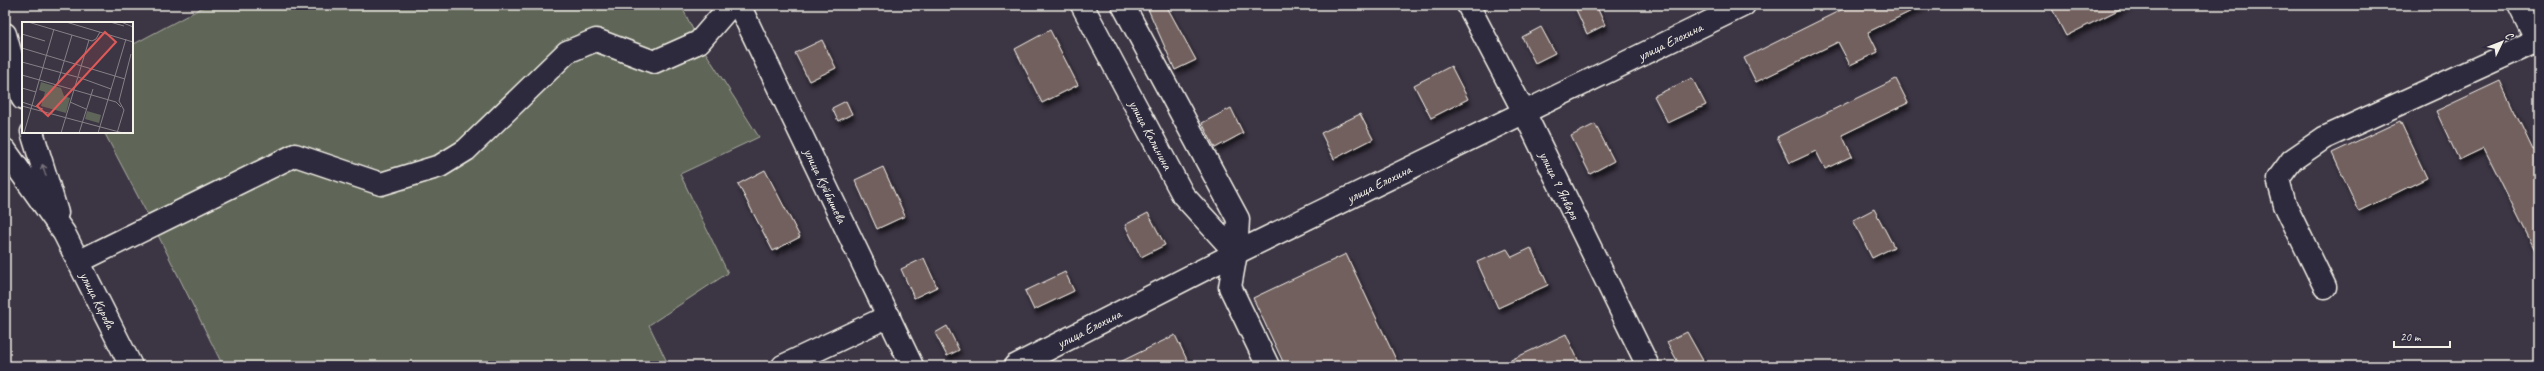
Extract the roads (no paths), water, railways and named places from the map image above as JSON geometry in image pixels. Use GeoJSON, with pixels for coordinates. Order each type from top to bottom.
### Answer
{"type":"FeatureCollection","features":[{"type":"Feature","properties":{"kind":"street"},"geometry":{"type":"LineString","coordinates":[[78,262],[295,155],[381,184],[440,166],[466,150],[567,52],[596,40],[654,62],[699,42],[730,5]]}},
{"type":"Feature","properties":{"kind":"street","name":"улица Куйбышева"},"geometry":{"type":"LineString","coordinates":[[739,5],[912,366]]}},
{"type":"Feature","properties":{"kind":"street","name":"улица Калинина"},"geometry":{"type":"LineString","coordinates":[[1082,5],[1183,195],[1236,253]]}},
{"type":"Feature","properties":{"kind":"street"},"geometry":{"type":"LineString","coordinates":[[1123,5],[1238,219],[1236,253],[1230,287],[1268,366]]}},
{"type":"Feature","properties":{"kind":"street","name":"улица 9 Января"},"geometry":{"type":"LineString","coordinates":[[1468,5],[1525,114],[1648,366]]}},
{"type":"Feature","properties":{"kind":"street","name":"улица Елохина"},"geometry":{"type":"LineString","coordinates":[[1016,366],[1236,253],[1525,114],[1744,5]]}},
{"type":"Feature","properties":{"kind":"street"},"geometry":{"type":"LineString","coordinates":[[2325,287],[2285,205],[2278,179],[2292,160],[2324,138],[2538,43],[2519,5]]}},
{"type":"Feature","properties":{"kind":"street"},"geometry":{"type":"LineString","coordinates":[[5,34],[22,95]]}},
{"type":"Feature","properties":{"kind":"street","name":"улица Кирова"},"geometry":{"type":"LineString","coordinates":[[32,133],[64,233],[132,366]]}},
{"type":"Feature","properties":{"kind":"street","name":"улица Кирова"},"geometry":{"type":"LineString","coordinates":[[5,150],[64,233]]}},
{"type":"Feature","properties":{"kind":"street"},"geometry":{"type":"LineString","coordinates":[[783,366],[889,316]]}}]}
